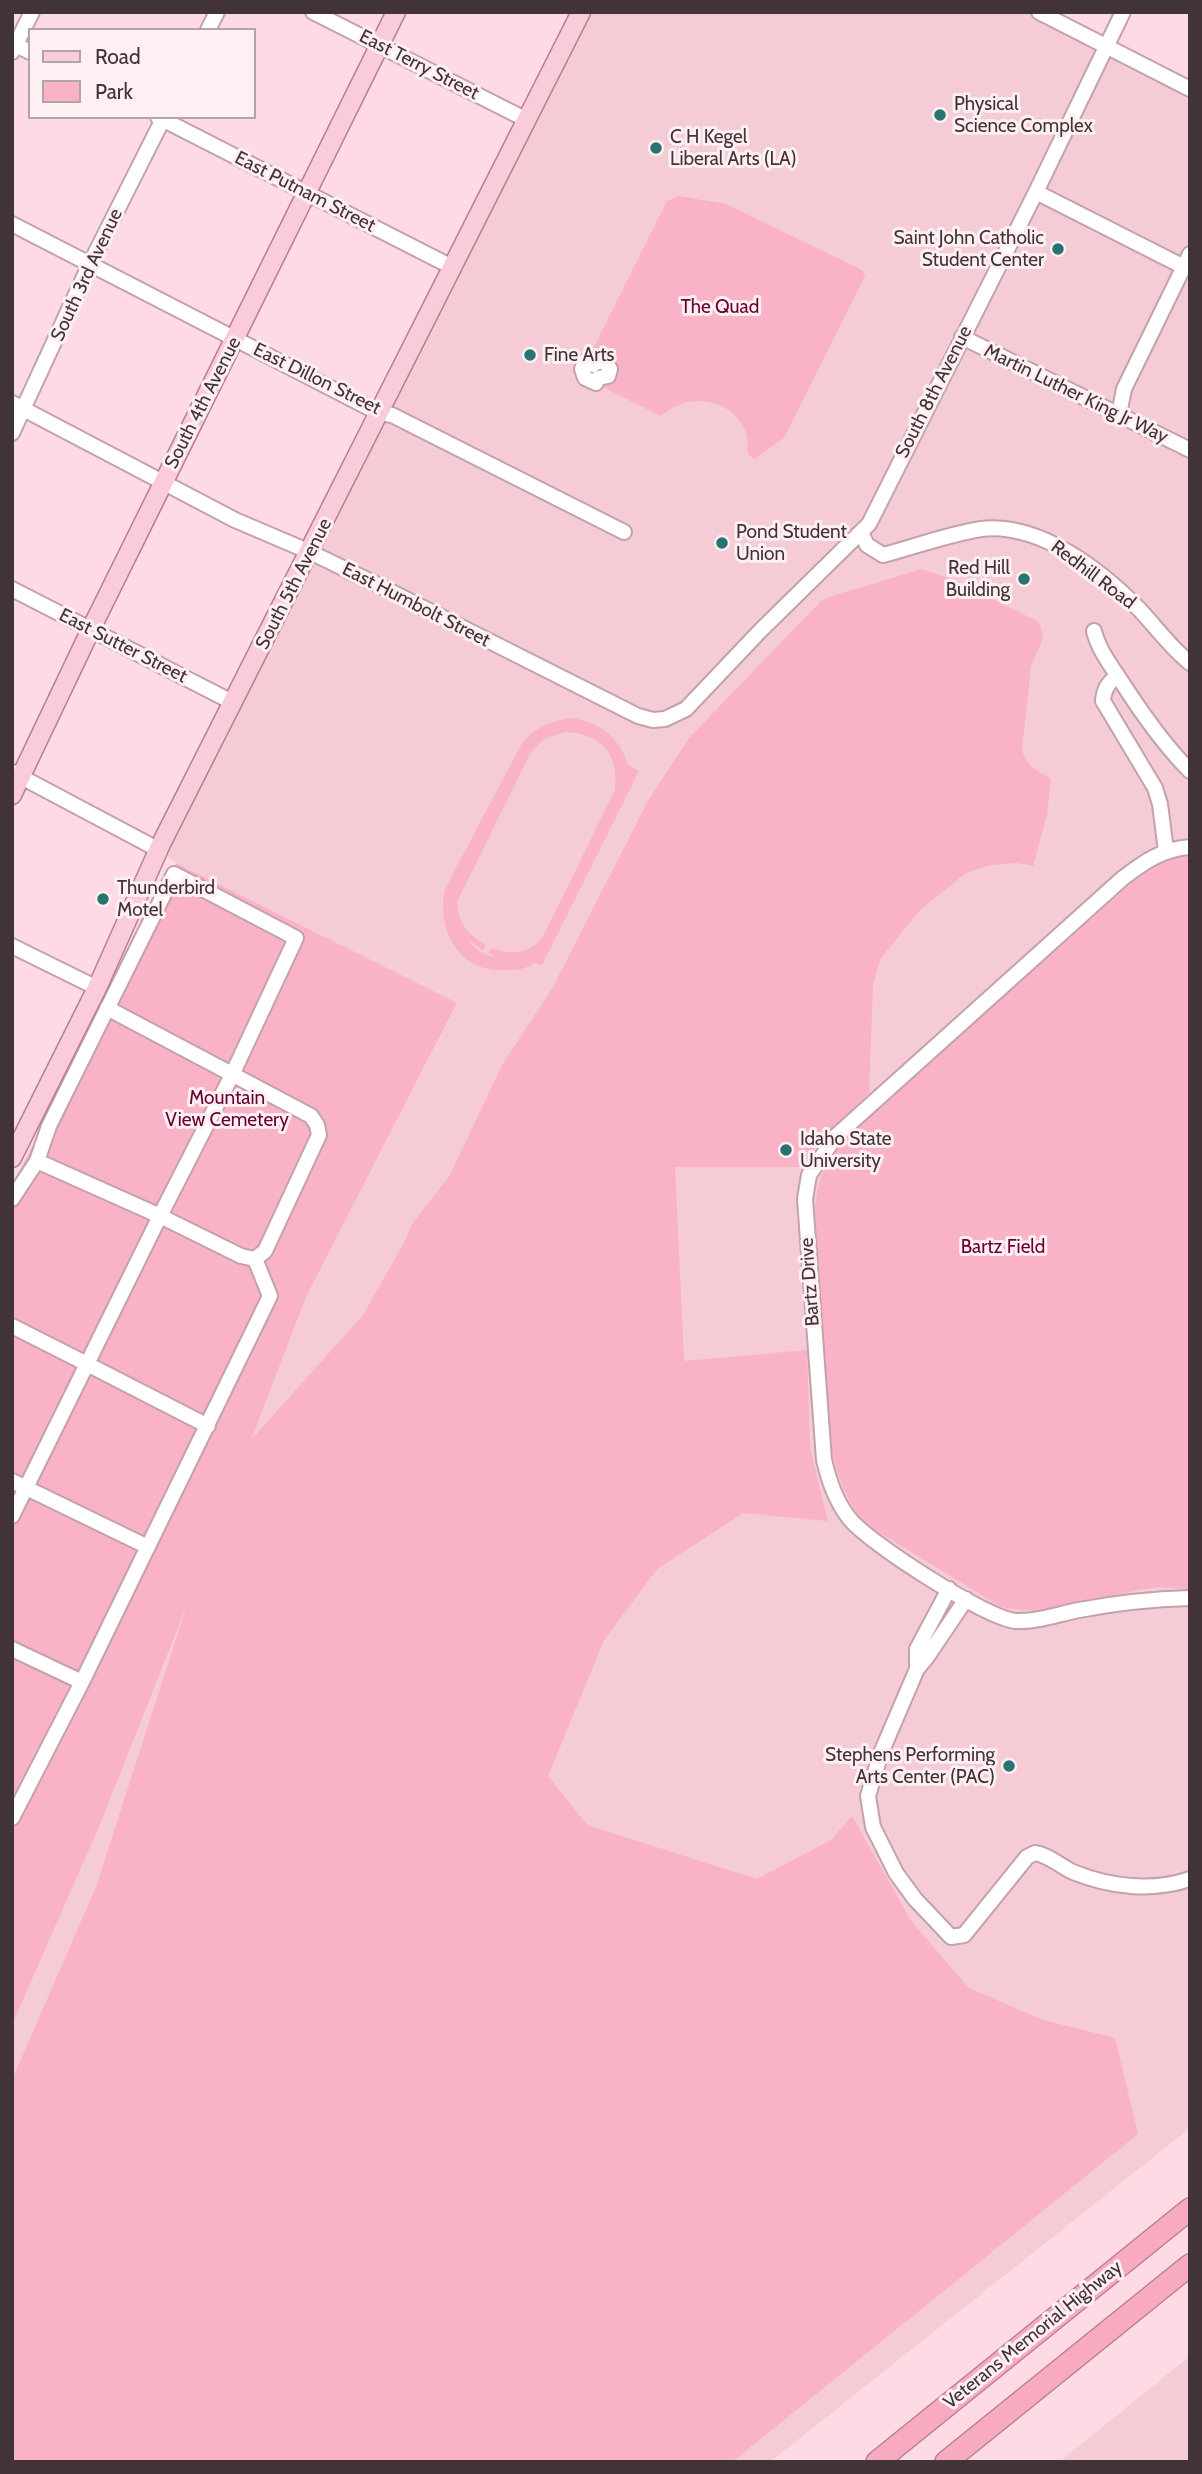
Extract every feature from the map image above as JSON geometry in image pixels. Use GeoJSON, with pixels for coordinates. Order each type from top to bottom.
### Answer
{"type":"FeatureCollection","features":[{"type":"Feature","properties":{"kind":"highway","name":"Veterans Memorial Highway"},"geometry":{"type":"LineString","coordinates":[[877,2462],[1190,2209]]}},
{"type":"Feature","properties":{"kind":"highway"},"geometry":{"type":"LineString","coordinates":[[946,2462],[1190,2264]]}},
{"type":"Feature","properties":{"kind":"main road","name":"South 4th Avenue"},"geometry":{"type":"LineString","coordinates":[[12,794],[17,775],[396,12]]}},
{"type":"Feature","properties":{"kind":"main road","name":"South 5th Avenue"},"geometry":{"type":"LineString","coordinates":[[12,1158],[18,1130],[97,988],[159,850],[581,12]]}},
{"type":"Feature","properties":{"kind":"street"},"geometry":{"type":"LineString","coordinates":[[13,47],[32,12]]}},
{"type":"Feature","properties":{"kind":"street"},"geometry":{"type":"LineString","coordinates":[[209,28],[217,12]]}},
{"type":"Feature","properties":{"kind":"street","name":"East Terry Street"},"geometry":{"type":"LineString","coordinates":[[313,12],[525,119]]}},
{"type":"Feature","properties":{"kind":"street"},"geometry":{"type":"LineString","coordinates":[[1039,12],[1190,89]]}},
{"type":"Feature","properties":{"kind":"street","name":"South 8th Avenue"},"geometry":{"type":"LineString","coordinates":[[672,717],[697,699],[777,613],[869,524],[1123,12]]}},
{"type":"Feature","properties":{"kind":"street","name":"South 3rd Avenue"},"geometry":{"type":"LineString","coordinates":[[12,433],[18,407],[162,119]]}},
{"type":"Feature","properties":{"kind":"street","name":"East Putnam Street"},"geometry":{"type":"LineString","coordinates":[[164,119],[452,267]]}},
{"type":"Feature","properties":{"kind":"street"},"geometry":{"type":"LineString","coordinates":[[1036,192],[1187,260],[1124,390],[1119,414]]}},
{"type":"Feature","properties":{"kind":"street","name":"East Dillon Street"},"geometry":{"type":"LineString","coordinates":[[12,224],[379,413],[392,415],[624,532]]}},
{"type":"Feature","properties":{"kind":"street","name":"Martin Luther King Jr Way"},"geometry":{"type":"LineString","coordinates":[[962,337],[1190,450]]}},
{"type":"Feature","properties":{"kind":"street","name":"East Humbolt Street"},"geometry":{"type":"LineString","coordinates":[[18,407],[235,520],[310,552],[638,716],[653,720],[672,717]]}},
{"type":"Feature","properties":{"kind":"street","name":"Redhill Road"},"geometry":{"type":"LineString","coordinates":[[861,533],[867,545],[883,555],[982,529],[1003,529],[1041,538],[1061,547],[1121,592],[1171,648],[1190,663]]}},
{"type":"Feature","properties":{"kind":"street","name":"East Sutter Street"},"geometry":{"type":"LineString","coordinates":[[12,589],[234,703]]}},
{"type":"Feature","properties":{"kind":"street"},"geometry":{"type":"LineString","coordinates":[[1094,631],[1103,655],[1165,745],[1190,771]]}},
{"type":"Feature","properties":{"kind":"street"},"geometry":{"type":"LineString","coordinates":[[1118,676],[1109,682],[1103,701],[1155,788],[1160,804],[1166,851]]}},
{"type":"Feature","properties":{"kind":"street"},"geometry":{"type":"LineString","coordinates":[[17,775],[159,850]]}},
{"type":"Feature","properties":{"kind":"street","name":"Bartz Drive"},"geometry":{"type":"LineString","coordinates":[[1190,847],[1166,851],[1143,862],[887,1088],[836,1136],[809,1175],[805,1199],[820,1434],[830,1484],[850,1520],[878,1543],[949,1589],[995,1615],[1014,1621],[1142,1600],[1190,1598]]}},
{"type":"Feature","properties":{"kind":"street"},"geometry":{"type":"LineString","coordinates":[[12,1199],[37,1161],[49,1126],[174,874],[296,938],[232,1075],[12,1516]]}},
{"type":"Feature","properties":{"kind":"street"},"geometry":{"type":"LineString","coordinates":[[12,946],[97,988]]}},
{"type":"Feature","properties":{"kind":"street"},"geometry":{"type":"LineString","coordinates":[[107,1008],[311,1116],[317,1125],[319,1135],[265,1251],[255,1259]]}},
{"type":"Feature","properties":{"kind":"street"},"geometry":{"type":"LineString","coordinates":[[37,1161],[241,1256],[255,1259]]}},
{"type":"Feature","properties":{"kind":"street"},"geometry":{"type":"LineString","coordinates":[[13,1815],[82,1682],[270,1296],[255,1259]]}},
{"type":"Feature","properties":{"kind":"street"},"geometry":{"type":"LineString","coordinates":[[12,1326],[208,1426]]}},
{"type":"Feature","properties":{"kind":"street"},"geometry":{"type":"LineString","coordinates":[[12,1481],[148,1547]]}},
{"type":"Feature","properties":{"kind":"street"},"geometry":{"type":"LineString","coordinates":[[917,1669],[917,1648],[949,1589]]}},
{"type":"Feature","properties":{"kind":"street"},"geometry":{"type":"LineString","coordinates":[[966,1599],[928,1657],[917,1669],[872,1779],[868,1796],[873,1827],[896,1873],[915,1899],[951,1937],[964,1934],[1027,1857],[1035,1853],[1042,1854],[1071,1871],[1121,1885],[1150,1887],[1190,1879]]}},
{"type":"Feature","properties":{"kind":"street"},"geometry":{"type":"LineString","coordinates":[[12,1649],[82,1682]]}},
{"type":"Feature","properties":{"kind":"shaded area","name":"Idaho State University"},"geometry":{"type":"Polygon","coordinates":[[[581,12],[1039,12],[1190,89],[1190,2128],[770,2462],[12,2462],[12,2025],[99,1827],[306,1297],[457,1004],[176,863],[159,850],[581,12]]]}},
{"type":"Feature","properties":{"kind":"shaded area"},"geometry":{"type":"Polygon","coordinates":[[[1190,2356],[1190,2462],[1059,2462],[1190,2356]]]}},
{"type":"Feature","properties":{"kind":"green space","name":"The Quad"},"geometry":{"type":"Polygon","coordinates":[[[679,196],[726,204],[862,270],[865,276],[784,438],[754,459],[748,454],[744,428],[728,410],[707,401],[695,401],[671,408],[661,416],[603,387],[611,378],[597,358],[590,355],[667,201],[679,196]]]}},
{"type":"Feature","properties":{"kind":"green space","name":"Mountain View Cemetery"},"geometry":{"type":"Polygon","coordinates":[[[922,569],[953,580],[1039,622],[1043,638],[1031,666],[1022,750],[1033,767],[1051,778],[1047,815],[1033,866],[1018,863],[991,865],[966,873],[920,910],[881,958],[873,984],[869,1093],[820,1142],[800,1167],[675,1167],[684,1361],[807,1350],[810,1448],[828,1521],[743,1513],[657,1569],[604,1640],[548,1776],[587,1825],[757,1879],[831,1840],[852,1816],[911,1921],[969,1988],[1043,2020],[1115,2038],[1138,2134],[732,2462],[12,2462],[12,2080],[96,1887],[188,1602],[99,1827],[12,2025],[12,1186],[176,863],[457,1003],[306,1297],[251,1440],[363,1315],[412,1224],[450,1175],[502,1065],[552,989],[648,801],[689,738],[823,599],[922,569]]]}},
{"type":"Feature","properties":{"kind":"green space"},"geometry":{"type":"Polygon","coordinates":[[[564,719],[582,720],[608,733],[620,747],[628,765],[639,771],[542,965],[535,963],[516,970],[488,969],[474,964],[454,945],[444,919],[445,889],[521,745],[537,729],[564,719]],[[565,732],[544,739],[531,752],[458,900],[459,915],[464,927],[486,945],[483,950],[467,939],[483,954],[497,957],[489,953],[491,948],[519,952],[531,947],[543,937],[615,790],[614,766],[605,748],[589,736],[565,732]]]}},
{"type":"Feature","properties":{"kind":"green space","name":"Bartz Field"},"geometry":{"type":"Polygon","coordinates":[[[1190,857],[1190,1590],[1151,1588],[1039,1610],[1001,1607],[864,1523],[843,1487],[831,1447],[815,1224],[820,1182],[837,1149],[857,1127],[1142,874],[1171,858],[1190,857]]]}},
{"type":"Feature","properties":{"kind":"place","name":"Physical Science Complex"},"geometry":{"type":"Point","coordinates":[940,115]}},
{"type":"Feature","properties":{"kind":"place","name":"C H Kegel Liberal Arts (LA)"},"geometry":{"type":"Point","coordinates":[656,148]}},
{"type":"Feature","properties":{"kind":"place","name":"Saint John Catholic Student Center"},"geometry":{"type":"Point","coordinates":[1058,249]}},
{"type":"Feature","properties":{"kind":"place","name":"Fine Arts"},"geometry":{"type":"Point","coordinates":[530,355]}},
{"type":"Feature","properties":{"kind":"place","name":"Pond Student Union"},"geometry":{"type":"Point","coordinates":[722,543]}},
{"type":"Feature","properties":{"kind":"place","name":"Red Hill Building"},"geometry":{"type":"Point","coordinates":[1024,579]}},
{"type":"Feature","properties":{"kind":"place","name":"Thunderbird Motel"},"geometry":{"type":"Point","coordinates":[103,899]}},
{"type":"Feature","properties":{"kind":"place","name":"Idaho State University"},"geometry":{"type":"Point","coordinates":[786,1150]}},
{"type":"Feature","properties":{"kind":"place","name":"Stephens Performing Arts Center (PAC)"},"geometry":{"type":"Point","coordinates":[1009,1766]}}]}
